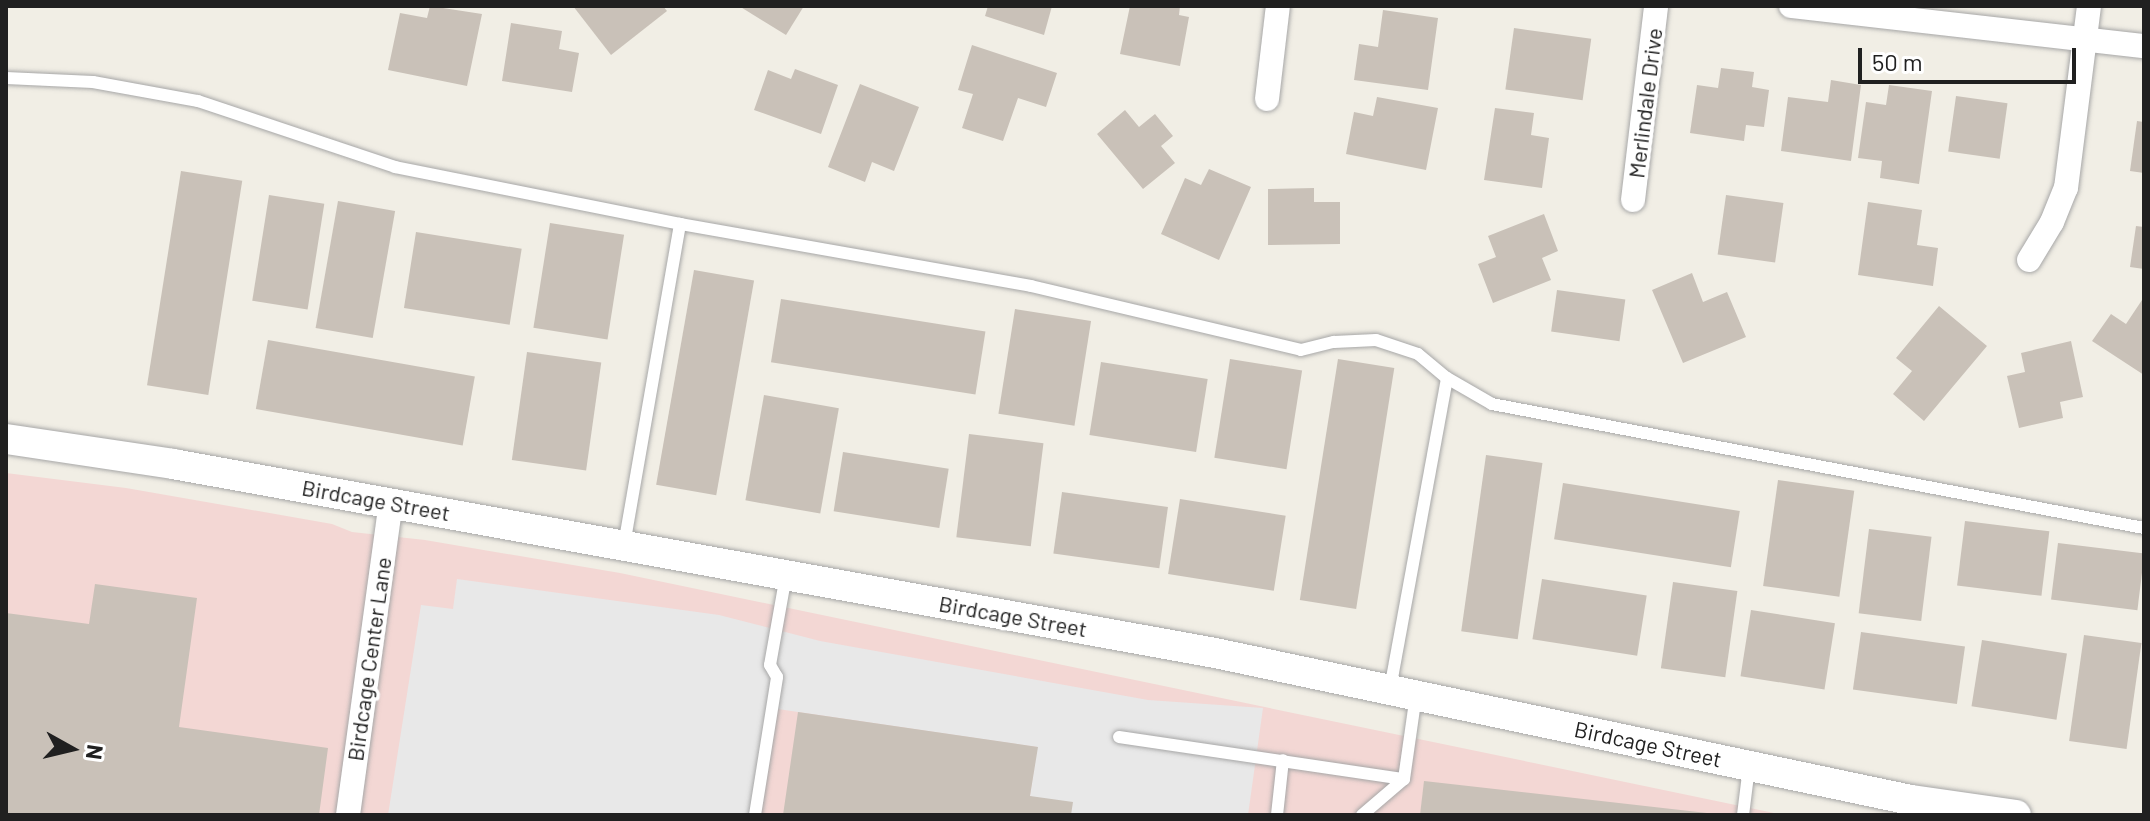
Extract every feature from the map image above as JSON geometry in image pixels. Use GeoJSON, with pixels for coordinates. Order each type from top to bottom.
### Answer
{"type":"FeatureCollection","features":[{"type":"Feature","properties":{"kind":"street"},"geometry":{"type":"LineString","coordinates":[[1267,99],[1278,6]]}},
{"type":"Feature","properties":{"kind":"street","name":"Merlindale Drive"},"geometry":{"type":"LineString","coordinates":[[1633,200],[1656,6]]}},
{"type":"Feature","properties":{"kind":"street"},"geometry":{"type":"LineString","coordinates":[[1791,6],[2144,46]]}},
{"type":"Feature","properties":{"kind":"street"},"geometry":{"type":"LineString","coordinates":[[2029,260],[2052,222],[2066,188],[2089,6]]}},
{"type":"Feature","properties":{"kind":"street","name":"Birdcage Street"},"geometry":{"type":"LineString","coordinates":[[6,439],[391,503],[786,574],[1403,692],[1911,800],[2016,815]]}},
{"type":"Feature","properties":{"kind":"street","name":"Birdcage Center Lane"},"geometry":{"type":"LineString","coordinates":[[348,815],[391,503]]}},
{"type":"Feature","properties":{"kind":"lane"},"geometry":{"type":"LineString","coordinates":[[6,78],[93,82],[198,101],[395,167],[680,224],[1031,286],[1301,350],[1334,342],[1376,340],[1418,354],[1447,378],[1492,404],[2144,528]]}},
{"type":"Feature","properties":{"kind":"lane"},"geometry":{"type":"LineString","coordinates":[[624,545],[680,224]]}},
{"type":"Feature","properties":{"kind":"lane"},"geometry":{"type":"LineString","coordinates":[[1404,779],[1403,692],[1447,378]]}},
{"type":"Feature","properties":{"kind":"lane"},"geometry":{"type":"LineString","coordinates":[[755,815],[777,677],[770,665],[786,574]]}},
{"type":"Feature","properties":{"kind":"lane"},"geometry":{"type":"LineString","coordinates":[[1119,737],[1404,779]]}},
{"type":"Feature","properties":{"kind":"lane"},"geometry":{"type":"LineString","coordinates":[[1277,815],[1283,760]]}},
{"type":"Feature","properties":{"kind":"lane"},"geometry":{"type":"LineString","coordinates":[[1743,815],[1749,765]]}},
{"type":"Feature","properties":{"kind":"lane"},"geometry":{"type":"LineString","coordinates":[[1362,815],[1404,779]]}},
{"type":"Feature","properties":{"kind":"shaded area"},"geometry":{"type":"Polygon","coordinates":[[[6,473],[126,488],[332,524],[352,532],[425,540],[620,573],[1784,815],[6,815],[6,473]]]}},
{"type":"Feature","properties":{"kind":"shaded area"},"geometry":{"type":"Polygon","coordinates":[[[457,579],[719,615],[820,641],[1148,700],[1263,708],[1248,815],[1071,815],[1030,796],[1037,747],[771,708],[755,815],[388,815],[421,605],[453,609],[457,579]]]}},
{"type":"Feature","properties":{"kind":"building"},"geometry":{"type":"Polygon","coordinates":[[[430,6],[482,14],[467,86],[388,70],[400,13],[427,18],[430,6]]]}},
{"type":"Feature","properties":{"kind":"building"},"geometry":{"type":"Polygon","coordinates":[[[573,6],[663,6],[667,11],[611,55],[573,6]]]}},
{"type":"Feature","properties":{"kind":"building"},"geometry":{"type":"Polygon","coordinates":[[[739,6],[804,6],[786,35],[739,6]]]}},
{"type":"Feature","properties":{"kind":"building"},"geometry":{"type":"Polygon","coordinates":[[[988,6],[1052,6],[1044,35],[985,16],[988,6]]]}},
{"type":"Feature","properties":{"kind":"building"},"geometry":{"type":"Polygon","coordinates":[[[1130,6],[1180,6],[1179,15],[1189,17],[1180,66],[1120,54],[1130,6]]]}},
{"type":"Feature","properties":{"kind":"building"},"geometry":{"type":"Polygon","coordinates":[[[1383,10],[1438,18],[1428,90],[1354,80],[1359,44],[1378,47],[1383,10]]]}},
{"type":"Feature","properties":{"kind":"building"},"geometry":{"type":"Polygon","coordinates":[[[511,23],[562,31],[559,49],[579,53],[572,92],[502,81],[511,23]]]}},
{"type":"Feature","properties":{"kind":"building"},"geometry":{"type":"Polygon","coordinates":[[[1514,28],[1591,39],[1583,100],[1505,89],[1514,28]]]}},
{"type":"Feature","properties":{"kind":"building"},"geometry":{"type":"Polygon","coordinates":[[[972,45],[1057,73],[1046,107],[1018,98],[1003,141],[962,128],[973,94],[958,90],[972,45]]]}},
{"type":"Feature","properties":{"kind":"building"},"geometry":{"type":"Polygon","coordinates":[[[1721,68],[1754,72],[1752,87],[1769,90],[1764,127],[1746,125],[1744,141],[1690,133],[1697,85],[1718,88],[1721,68]]]}},
{"type":"Feature","properties":{"kind":"building"},"geometry":{"type":"Polygon","coordinates":[[[795,69],[838,85],[821,134],[754,110],[768,70],[791,79],[795,69]]]}},
{"type":"Feature","properties":{"kind":"building"},"geometry":{"type":"Polygon","coordinates":[[[1831,80],[1861,85],[1851,161],[1781,151],[1788,97],[1828,102],[1831,80]]]}},
{"type":"Feature","properties":{"kind":"building"},"geometry":{"type":"Polygon","coordinates":[[[860,84],[919,107],[894,171],[872,162],[865,182],[828,167],[860,84]]]}},
{"type":"Feature","properties":{"kind":"building"},"geometry":{"type":"Polygon","coordinates":[[[1889,85],[1932,91],[1919,184],[1880,178],[1882,161],[1858,158],[1866,102],[1886,105],[1889,85]]]}},
{"type":"Feature","properties":{"kind":"building"},"geometry":{"type":"Polygon","coordinates":[[[1956,96],[2007,103],[2000,159],[1948,151],[1956,96]]]}},
{"type":"Feature","properties":{"kind":"building"},"geometry":{"type":"Polygon","coordinates":[[[1377,97],[1438,108],[1426,170],[1346,154],[1354,112],[1373,116],[1377,97]]]}},
{"type":"Feature","properties":{"kind":"building"},"geometry":{"type":"Polygon","coordinates":[[[1495,108],[1534,113],[1531,135],[1549,138],[1542,188],[1484,180],[1495,108]]]}},
{"type":"Feature","properties":{"kind":"building"},"geometry":{"type":"Polygon","coordinates":[[[1125,110],[1139,127],[1155,114],[1173,136],[1161,146],[1175,163],[1143,189],[1097,134],[1125,110]]]}},
{"type":"Feature","properties":{"kind":"building"},"geometry":{"type":"Polygon","coordinates":[[[2137,121],[2144,122],[2144,173],[2130,171],[2137,121]]]}},
{"type":"Feature","properties":{"kind":"building"},"geometry":{"type":"Polygon","coordinates":[[[1209,169],[1251,187],[1219,260],[1161,234],[1185,178],[1201,185],[1209,169]]]}},
{"type":"Feature","properties":{"kind":"building"},"geometry":{"type":"Polygon","coordinates":[[[181,171],[242,181],[208,395],[147,385],[181,171]]]}},
{"type":"Feature","properties":{"kind":"building"},"geometry":{"type":"Polygon","coordinates":[[[1314,188],[1314,202],[1340,202],[1340,244],[1268,245],[1268,189],[1314,188]]]}},
{"type":"Feature","properties":{"kind":"building"},"geometry":{"type":"Polygon","coordinates":[[[269,195],[324,204],[308,309],[252,301],[269,195]]]}},
{"type":"Feature","properties":{"kind":"building"},"geometry":{"type":"Polygon","coordinates":[[[1726,195],[1783,203],[1775,262],[1718,254],[1726,195]]]}},
{"type":"Feature","properties":{"kind":"building"},"geometry":{"type":"Polygon","coordinates":[[[338,201],[395,211],[373,338],[316,328],[338,201]]]}},
{"type":"Feature","properties":{"kind":"building"},"geometry":{"type":"Polygon","coordinates":[[[1868,202],[1922,210],[1917,245],[1938,248],[1933,286],[1858,275],[1868,202]]]}},
{"type":"Feature","properties":{"kind":"building"},"geometry":{"type":"Polygon","coordinates":[[[1544,214],[1558,251],[1542,258],[1551,280],[1493,303],[1478,264],[1496,257],[1488,236],[1544,214]]]}},
{"type":"Feature","properties":{"kind":"building"},"geometry":{"type":"Polygon","coordinates":[[[550,223],[624,235],[607,339],[533,328],[550,223]]]}},
{"type":"Feature","properties":{"kind":"building"},"geometry":{"type":"Polygon","coordinates":[[[2136,226],[2144,227],[2144,269],[2130,267],[2136,226]]]}},
{"type":"Feature","properties":{"kind":"building"},"geometry":{"type":"Polygon","coordinates":[[[416,232],[522,249],[510,325],[404,308],[416,232]]]}},
{"type":"Feature","properties":{"kind":"building"},"geometry":{"type":"Polygon","coordinates":[[[694,270],[754,281],[716,495],[656,485],[694,270]]]}},
{"type":"Feature","properties":{"kind":"building"},"geometry":{"type":"Polygon","coordinates":[[[1692,273],[1703,302],[1727,292],[1746,337],[1683,363],[1652,290],[1692,273]]]}},
{"type":"Feature","properties":{"kind":"building"},"geometry":{"type":"Polygon","coordinates":[[[1557,290],[1625,300],[1619,341],[1551,332],[1557,290]]]}},
{"type":"Feature","properties":{"kind":"building"},"geometry":{"type":"Polygon","coordinates":[[[2144,297],[2144,375],[2092,341],[2111,314],[2126,324],[2144,297]]]}},
{"type":"Feature","properties":{"kind":"building"},"geometry":{"type":"Polygon","coordinates":[[[781,299],[985,331],[975,395],[771,362],[781,299]]]}},
{"type":"Feature","properties":{"kind":"building"},"geometry":{"type":"Polygon","coordinates":[[[1939,306],[1987,346],[1924,421],[1893,394],[1912,371],[1896,358],[1939,306]]]}},
{"type":"Feature","properties":{"kind":"building"},"geometry":{"type":"Polygon","coordinates":[[[1015,309],[1091,321],[1074,426],[998,414],[1015,309]]]}},
{"type":"Feature","properties":{"kind":"building"},"geometry":{"type":"Polygon","coordinates":[[[268,340],[475,376],[463,445],[256,409],[268,340]]]}},
{"type":"Feature","properties":{"kind":"building"},"geometry":{"type":"Polygon","coordinates":[[[2071,341],[2083,397],[2060,402],[2063,418],[2019,428],[2007,376],[2025,372],[2021,353],[2071,341]]]}},
{"type":"Feature","properties":{"kind":"building"},"geometry":{"type":"Polygon","coordinates":[[[527,352],[601,362],[586,470],[512,460],[527,352]]]}},
{"type":"Feature","properties":{"kind":"building"},"geometry":{"type":"Polygon","coordinates":[[[1230,359],[1302,370],[1286,469],[1214,458],[1230,359]]]}},
{"type":"Feature","properties":{"kind":"building"},"geometry":{"type":"Polygon","coordinates":[[[1338,359],[1394,368],[1356,609],[1300,600],[1338,359]]]}},
{"type":"Feature","properties":{"kind":"building"},"geometry":{"type":"Polygon","coordinates":[[[1101,362],[1208,379],[1196,452],[1089,435],[1101,362]]]}},
{"type":"Feature","properties":{"kind":"building"},"geometry":{"type":"Polygon","coordinates":[[[764,395],[839,408],[820,514],[745,500],[764,395]]]}},
{"type":"Feature","properties":{"kind":"building"},"geometry":{"type":"Polygon","coordinates":[[[969,434],[1043,443],[1031,546],[956,537],[969,434]]]}},
{"type":"Feature","properties":{"kind":"building"},"geometry":{"type":"Polygon","coordinates":[[[843,452],[949,469],[939,528],[834,511],[843,452]]]}},
{"type":"Feature","properties":{"kind":"building"},"geometry":{"type":"Polygon","coordinates":[[[1486,455],[1542,463],[1518,639],[1461,631],[1486,455]]]}},
{"type":"Feature","properties":{"kind":"building"},"geometry":{"type":"Polygon","coordinates":[[[1778,480],[1854,491],[1839,597],[1763,586],[1778,480]]]}},
{"type":"Feature","properties":{"kind":"building"},"geometry":{"type":"Polygon","coordinates":[[[1563,483],[1740,511],[1731,567],[1554,539],[1563,483]]]}},
{"type":"Feature","properties":{"kind":"building"},"geometry":{"type":"Polygon","coordinates":[[[1062,492],[1168,507],[1159,568],[1053,553],[1062,492]]]}},
{"type":"Feature","properties":{"kind":"building"},"geometry":{"type":"Polygon","coordinates":[[[1180,499],[1286,516],[1274,591],[1168,574],[1180,499]]]}},
{"type":"Feature","properties":{"kind":"building"},"geometry":{"type":"Polygon","coordinates":[[[1965,521],[2049,531],[2041,596],[1957,586],[1965,521]]]}},
{"type":"Feature","properties":{"kind":"building"},"geometry":{"type":"Polygon","coordinates":[[[1869,529],[1932,537],[1921,621],[1859,613],[1869,529]]]}},
{"type":"Feature","properties":{"kind":"building"},"geometry":{"type":"Polygon","coordinates":[[[2058,543],[2144,554],[2137,610],[2051,600],[2058,543]]]}},
{"type":"Feature","properties":{"kind":"building"},"geometry":{"type":"Polygon","coordinates":[[[1542,579],[1647,596],[1637,656],[1532,639],[1542,579]]]}},
{"type":"Feature","properties":{"kind":"building"},"geometry":{"type":"Polygon","coordinates":[[[1673,582],[1737,591],[1725,677],[1661,668],[1673,582]]]}},
{"type":"Feature","properties":{"kind":"building"},"geometry":{"type":"Polygon","coordinates":[[[95,584],[197,598],[179,727],[328,748],[319,815],[6,815],[6,613],[89,624],[95,584]]]}},
{"type":"Feature","properties":{"kind":"building"},"geometry":{"type":"Polygon","coordinates":[[[1751,610],[1835,623],[1824,689],[1741,676],[1751,610]]]}},
{"type":"Feature","properties":{"kind":"building"},"geometry":{"type":"Polygon","coordinates":[[[1861,632],[1965,647],[1957,704],[1853,689],[1861,632]]]}},
{"type":"Feature","properties":{"kind":"building"},"geometry":{"type":"Polygon","coordinates":[[[2084,635],[2141,643],[2127,749],[2069,741],[2084,635]]]}},
{"type":"Feature","properties":{"kind":"building"},"geometry":{"type":"Polygon","coordinates":[[[1982,640],[2067,653],[2056,720],[1972,706],[1982,640]]]}},
{"type":"Feature","properties":{"kind":"building"},"geometry":{"type":"Polygon","coordinates":[[[798,712],[1038,747],[1030,796],[1073,802],[1071,815],[783,815],[798,712]]]}},
{"type":"Feature","properties":{"kind":"building"},"geometry":{"type":"Polygon","coordinates":[[[1424,781],[1707,813],[1420,815],[1424,781]]]}}]}
